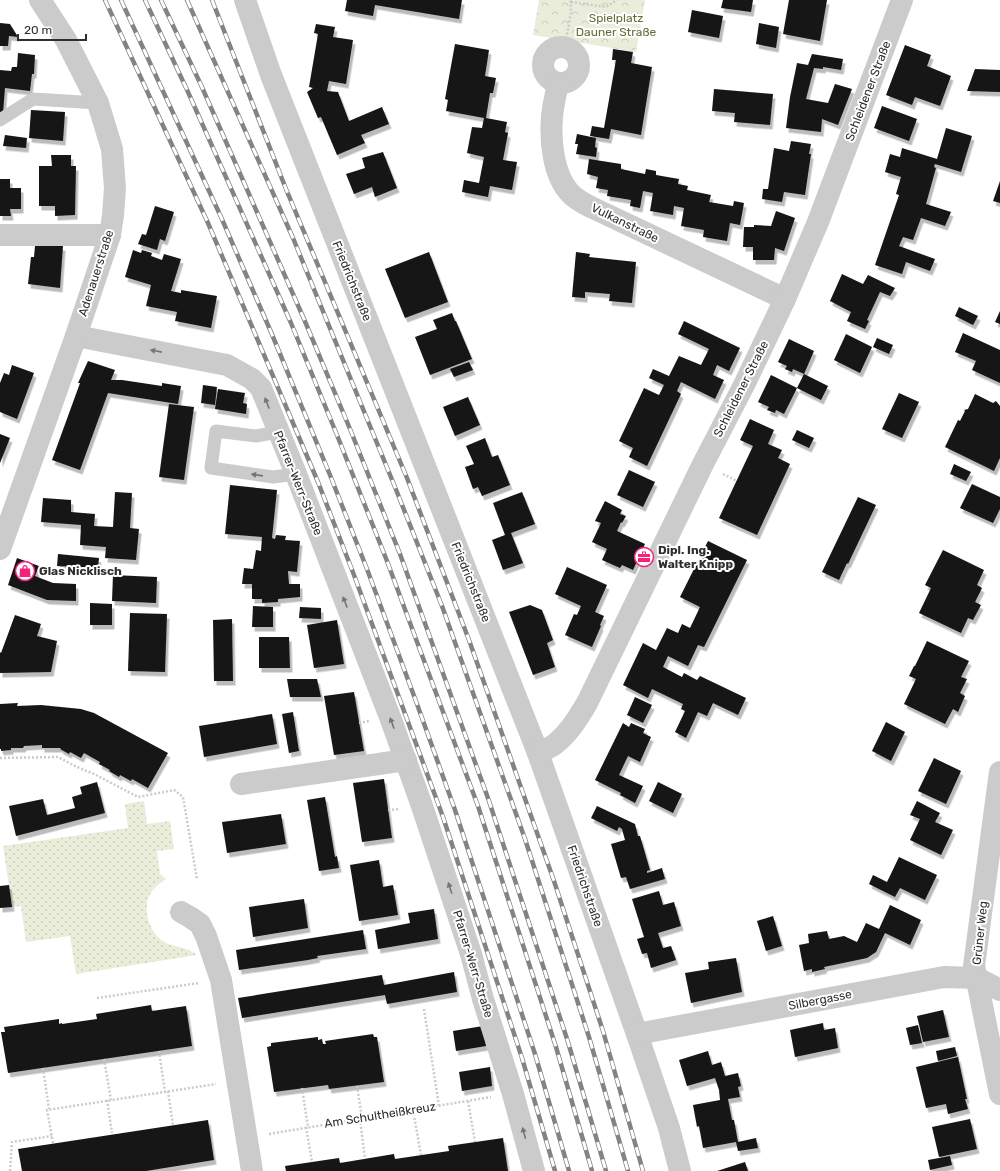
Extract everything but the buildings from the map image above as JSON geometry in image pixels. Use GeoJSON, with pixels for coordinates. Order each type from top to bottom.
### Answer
{"type":"FeatureCollection","features":[{"type":"Feature","properties":{"kind":"street","name":"Adenauerstraße"},"geometry":{"type":"LineString","coordinates":[[0,549],[76,336],[110,235],[115,188],[112,149],[98,103],[66,40],[40,0]]}},
{"type":"Feature","properties":{"kind":"street","name":"Friedrichstraße"},"geometry":{"type":"LineString","coordinates":[[245,0],[271,75],[538,753],[669,1128],[680,1171]]}},
{"type":"Feature","properties":{"kind":"street","name":"Schleidener Straße"},"geometry":{"type":"LineString","coordinates":[[538,753],[555,744],[566,734],[578,719],[587,704],[702,466],[745,383],[785,299],[818,222],[902,0]]}},
{"type":"Feature","properties":{"kind":"street","name":"Vulkanstraße"},"geometry":{"type":"LineString","coordinates":[[564,46],[576,53],[580,65],[576,77],[571,81],[558,83],[552,116],[552,146],[558,173],[562,183],[570,194],[593,208],[785,299]]}},
{"type":"Feature","properties":{"kind":"street"},"geometry":{"type":"LineString","coordinates":[[0,235],[110,235]]}},
{"type":"Feature","properties":{"kind":"street","name":"Pfarrer-Werr-Straße"},"geometry":{"type":"LineString","coordinates":[[76,336],[227,365],[248,377],[261,388],[296,474],[406,760],[471,954],[483,1000],[513,1094],[534,1171]]}},
{"type":"Feature","properties":{"kind":"street"},"geometry":{"type":"LineString","coordinates":[[241,784],[406,760]]}},
{"type":"Feature","properties":{"kind":"street","name":"Grüner Weg"},"geometry":{"type":"LineString","coordinates":[[1000,772],[974,966],[1000,1094]]}},
{"type":"Feature","properties":{"kind":"street"},"geometry":{"type":"LineString","coordinates":[[181,912],[200,924],[206,936],[221,980],[252,1171]]}},
{"type":"Feature","properties":{"kind":"street","name":"Silbergasse"},"geometry":{"type":"LineString","coordinates":[[637,1034],[944,977],[977,978],[1000,990]]}},
{"type":"Feature","properties":{"kind":"lane"},"geometry":{"type":"LineString","coordinates":[[0,120],[33,99],[98,103]]}},
{"type":"Feature","properties":{"kind":"lane"},"geometry":{"type":"LineString","coordinates":[[278,432],[256,436],[216,431],[211,468],[273,477],[296,474]]}},
{"type":"Feature","properties":{"kind":"path"},"geometry":{"type":"LineString","coordinates":[[564,46],[570,1],[606,7],[617,0]]}},
{"type":"Feature","properties":{"kind":"path"},"geometry":{"type":"LineString","coordinates":[[0,758],[58,757],[138,797],[174,790],[183,797],[196,879]]}},
{"type":"Feature","properties":{"kind":"path"},"geometry":{"type":"LineString","coordinates":[[96,998],[221,980]]}},
{"type":"Feature","properties":{"kind":"path"},"geometry":{"type":"LineString","coordinates":[[424,1009],[439,1106]]}},
{"type":"Feature","properties":{"kind":"path"},"geometry":{"type":"LineString","coordinates":[[158,1051],[173,1125]]}},
{"type":"Feature","properties":{"kind":"path"},"geometry":{"type":"LineString","coordinates":[[104,1059],[112,1133]]}},
{"type":"Feature","properties":{"kind":"path"},"geometry":{"type":"LineString","coordinates":[[43,1068],[53,1144]]}},
{"type":"Feature","properties":{"kind":"path"},"geometry":{"type":"LineString","coordinates":[[49,1109],[238,1081]]}},
{"type":"Feature","properties":{"kind":"path"},"geometry":{"type":"LineString","coordinates":[[357,1086],[365,1159]]}},
{"type":"Feature","properties":{"kind":"path"},"geometry":{"type":"LineString","coordinates":[[302,1088],[312,1162]]}},
{"type":"Feature","properties":{"kind":"path","name":"Am Schultheißkreuz"},"geometry":{"type":"LineString","coordinates":[[247,1139],[307,1127],[513,1094]]}},
{"type":"Feature","properties":{"kind":"path"},"geometry":{"type":"LineString","coordinates":[[468,1101],[475,1142]]}},
{"type":"Feature","properties":{"kind":"path"},"geometry":{"type":"LineString","coordinates":[[413,1110],[421,1155]]}},
{"type":"Feature","properties":{"kind":"path"},"geometry":{"type":"LineString","coordinates":[[10,1171],[12,1142],[52,1136]]}},
{"type":"Feature","properties":{"kind":"green space","name":"Spielplatz Dauner Straße"},"geometry":{"type":"Polygon","coordinates":[[[539,0],[645,0],[636,52],[533,35],[539,0]]]}},
{"type":"Feature","properties":{"kind":"green space"},"geometry":{"type":"Polygon","coordinates":[[[144,801],[147,824],[170,821],[174,849],[157,851],[160,874],[166,879],[155,887],[149,897],[147,911],[150,925],[153,931],[163,941],[187,949],[197,955],[76,974],[70,936],[26,942],[21,906],[12,907],[3,846],[128,828],[125,804],[144,801]]]}},
{"type":"Feature","properties":{"kind":"railway"},"geometry":{"type":"LineString","coordinates":[[105,0],[208,223],[318,482],[354,575],[443,817],[522,1058],[555,1171]]}},
{"type":"Feature","properties":{"kind":"railway"},"geometry":{"type":"LineString","coordinates":[[121,0],[221,217],[271,332],[367,569],[455,810],[535,1054],[569,1171]]}},
{"type":"Feature","properties":{"kind":"railway"},"geometry":{"type":"LineString","coordinates":[[145,0],[188,92],[291,323],[387,561],[478,806],[556,1047],[592,1171]]}},
{"type":"Feature","properties":{"kind":"railway"},"geometry":{"type":"LineString","coordinates":[[161,0],[201,85],[304,319],[400,554],[489,801],[568,1042],[606,1171]]}},
{"type":"Feature","properties":{"kind":"railway"},"geometry":{"type":"LineString","coordinates":[[187,0],[293,238],[442,606],[525,839],[589,1037],[628,1171]]}},
{"type":"Feature","properties":{"kind":"railway"},"geometry":{"type":"LineString","coordinates":[[212,0],[286,189],[407,478],[469,640],[554,881],[603,1031],[643,1171]]}},
{"type":"Feature","properties":{"kind":"place","name":"Dipl. Ing. Walter Knipp"},"geometry":{"type":"Point","coordinates":[644,557]}},
{"type":"Feature","properties":{"kind":"place","name":"Glas Nicklisch"},"geometry":{"type":"Point","coordinates":[25,571]}}]}
